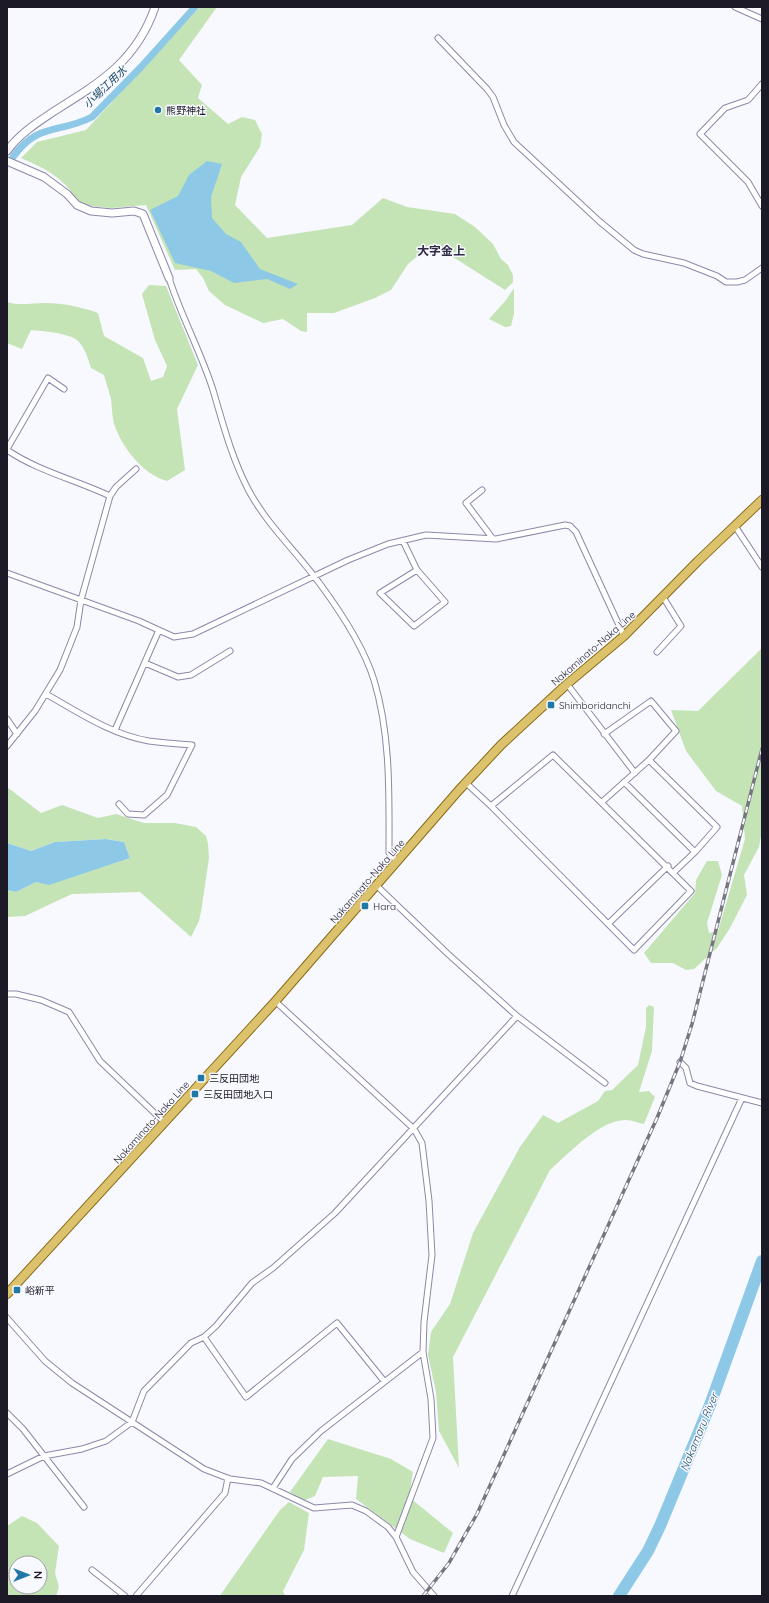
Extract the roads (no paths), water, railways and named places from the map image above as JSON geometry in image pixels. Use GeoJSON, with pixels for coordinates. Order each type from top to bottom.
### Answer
{"type":"FeatureCollection","features":[{"type":"Feature","properties":{"kind":"main road","name":"Nakaminato-Naka Line"},"geometry":{"type":"LineString","coordinates":[[7,1294],[275,1000],[501,745],[567,684],[624,636],[762,500]]}},
{"type":"Feature","properties":{"kind":"street"},"geometry":{"type":"LineString","coordinates":[[7,151],[29,129],[92,88],[118,68],[142,36],[155,7]]}},
{"type":"Feature","properties":{"kind":"street"},"geometry":{"type":"LineString","coordinates":[[735,7],[744,9],[762,18]]}},
{"type":"Feature","properties":{"kind":"street"},"geometry":{"type":"LineString","coordinates":[[438,38],[473,72],[490,93],[514,142],[599,221],[634,250],[643,254],[684,263],[717,276],[726,282],[745,280],[762,268]]}},
{"type":"Feature","properties":{"kind":"street"},"geometry":{"type":"LineString","coordinates":[[762,84],[748,100],[725,108],[700,134],[748,182],[762,206]]}},
{"type":"Feature","properties":{"kind":"street"},"geometry":{"type":"LineString","coordinates":[[7,161],[44,177],[67,194],[77,205],[91,211],[112,213],[134,211],[143,214],[169,278],[178,306],[213,389],[231,448],[243,479],[270,524],[314,576],[362,652],[374,680],[386,744],[389,800],[389,853],[398,862]]}},
{"type":"Feature","properties":{"kind":"street"},"geometry":{"type":"LineString","coordinates":[[64,389],[48,378],[7,450],[31,464],[86,484],[110,496]]}},
{"type":"Feature","properties":{"kind":"street"},"geometry":{"type":"LineString","coordinates":[[7,746],[46,694],[60,670],[77,627],[81,600],[110,496],[116,487],[136,469]]}},
{"type":"Feature","properties":{"kind":"street"},"geometry":{"type":"LineString","coordinates":[[482,490],[466,503],[494,539]]}},
{"type":"Feature","properties":{"kind":"street"},"geometry":{"type":"LineString","coordinates":[[7,573],[81,600],[174,637],[193,634],[314,576],[381,546],[431,535],[494,539],[565,524],[570,526],[576,532],[624,636]]}},
{"type":"Feature","properties":{"kind":"street"},"geometry":{"type":"LineString","coordinates":[[735,526],[761,562]]}},
{"type":"Feature","properties":{"kind":"street"},"geometry":{"type":"LineString","coordinates":[[403,541],[417,570],[445,602],[414,626],[380,593],[417,570]]}},
{"type":"Feature","properties":{"kind":"street"},"geometry":{"type":"LineString","coordinates":[[657,652],[681,626],[663,597]]}},
{"type":"Feature","properties":{"kind":"street"},"geometry":{"type":"LineString","coordinates":[[114,730],[159,630]]}},
{"type":"Feature","properties":{"kind":"street"},"geometry":{"type":"LineString","coordinates":[[145,663],[178,677],[191,675],[230,651]]}},
{"type":"Feature","properties":{"kind":"street"},"geometry":{"type":"LineString","coordinates":[[567,684],[635,773]]}},
{"type":"Feature","properties":{"kind":"street"},"geometry":{"type":"LineString","coordinates":[[46,694],[114,730],[148,740],[192,745],[167,795],[144,815],[128,814],[119,804]]}},
{"type":"Feature","properties":{"kind":"street"},"geometry":{"type":"LineString","coordinates":[[602,802],[649,760],[676,731],[651,701],[604,734]]}},
{"type":"Feature","properties":{"kind":"street"},"geometry":{"type":"LineString","coordinates":[[7,719],[17,734]]}},
{"type":"Feature","properties":{"kind":"street"},"geometry":{"type":"LineString","coordinates":[[466,783],[491,806],[634,950],[691,891],[668,866],[554,755],[491,806]]}},
{"type":"Feature","properties":{"kind":"street"},"geometry":{"type":"LineString","coordinates":[[649,760],[717,827],[695,852],[674,872]]}},
{"type":"Feature","properties":{"kind":"street"},"geometry":{"type":"LineString","coordinates":[[624,782],[695,852]]}},
{"type":"Feature","properties":{"kind":"street"},"geometry":{"type":"LineString","coordinates":[[608,924],[668,866]]}},
{"type":"Feature","properties":{"kind":"street"},"geometry":{"type":"LineString","coordinates":[[377,886],[448,954],[518,1016],[605,1083]]}},
{"type":"Feature","properties":{"kind":"street"},"geometry":{"type":"LineString","coordinates":[[7,994],[16,994],[41,1000],[69,1012],[100,1061],[164,1122]]}},
{"type":"Feature","properties":{"kind":"street"},"geometry":{"type":"LineString","coordinates":[[275,1000],[414,1129],[422,1143],[429,1201],[432,1247],[423,1352],[431,1399],[433,1438],[396,1537]]}},
{"type":"Feature","properties":{"kind":"street"},"geometry":{"type":"LineString","coordinates":[[7,1474],[44,1456],[82,1449],[106,1441],[132,1422],[144,1391],[191,1343],[204,1338],[220,1322],[252,1283],[273,1268],[335,1213],[518,1016]]}},
{"type":"Feature","properties":{"kind":"street"},"geometry":{"type":"LineString","coordinates":[[680,1062],[686,1068],[690,1083],[742,1098],[762,1102]]}},
{"type":"Feature","properties":{"kind":"street"},"geometry":{"type":"LineString","coordinates":[[512,1596],[742,1098]]}},
{"type":"Feature","properties":{"kind":"street"},"geometry":{"type":"LineString","coordinates":[[7,1318],[45,1361],[72,1383],[204,1469],[228,1478],[261,1483],[314,1508],[352,1505],[366,1511],[388,1527],[396,1537],[413,1572],[434,1596]]}},
{"type":"Feature","properties":{"kind":"street"},"geometry":{"type":"LineString","coordinates":[[204,1338],[246,1397],[337,1323],[384,1381]]}},
{"type":"Feature","properties":{"kind":"street"},"geometry":{"type":"LineString","coordinates":[[272,1488],[292,1458],[321,1431],[423,1352]]}},
{"type":"Feature","properties":{"kind":"street"},"geometry":{"type":"LineString","coordinates":[[7,1412],[84,1507]]}},
{"type":"Feature","properties":{"kind":"street"},"geometry":{"type":"LineString","coordinates":[[136,1596],[225,1493],[228,1478]]}},
{"type":"Feature","properties":{"kind":"street"},"geometry":{"type":"LineString","coordinates":[[92,1570],[124,1596]]}},
{"type":"Feature","properties":{"kind":"water"},"geometry":{"type":"Polygon","coordinates":[[[207,161],[222,164],[211,197],[212,218],[226,234],[241,242],[260,269],[298,284],[290,289],[267,279],[234,283],[211,271],[175,263],[150,210],[178,196],[189,175],[207,161]]]}},
{"type":"Feature","properties":{"kind":"water"},"geometry":{"type":"Polygon","coordinates":[[[106,839],[124,842],[130,858],[49,885],[36,882],[16,892],[7,890],[7,843],[31,851],[55,842],[106,839]]]}},
{"type":"Feature","properties":{"kind":"waterway","name":"小場江用水"},"geometry":{"type":"LineString","coordinates":[[13,157],[22,146],[31,138],[40,133],[69,126],[92,117],[141,67],[195,7]]}},
{"type":"Feature","properties":{"kind":"waterway","name":"Nakamaru River"},"geometry":{"type":"LineString","coordinates":[[619,1596],[648,1551],[660,1526],[710,1405],[762,1261]]}},
{"type":"Feature","properties":{"kind":"railway"},"geometry":{"type":"LineString","coordinates":[[423,1596],[449,1563],[477,1514],[657,1118],[680,1062],[692,1024],[762,749]]}},
{"type":"Feature","properties":{"kind":"place","name":"熊野神社"},"geometry":{"type":"Point","coordinates":[158,110]}},
{"type":"Feature","properties":{"kind":"place","name":"Shimboridanchi"},"geometry":{"type":"Point","coordinates":[551,705]}},
{"type":"Feature","properties":{"kind":"place","name":"Hara"},"geometry":{"type":"Point","coordinates":[365,906]}},
{"type":"Feature","properties":{"kind":"place","name":"三反田団地"},"geometry":{"type":"Point","coordinates":[201,1078]}},
{"type":"Feature","properties":{"kind":"place","name":"三反田団地入口"},"geometry":{"type":"Point","coordinates":[195,1094]}},
{"type":"Feature","properties":{"kind":"place","name":"峪新平"},"geometry":{"type":"Point","coordinates":[17,1290]}},
{"type":"Feature","properties":{"kind":"district","name":"大字金上"},"geometry":{"type":"Point","coordinates":[441,251]}}]}
